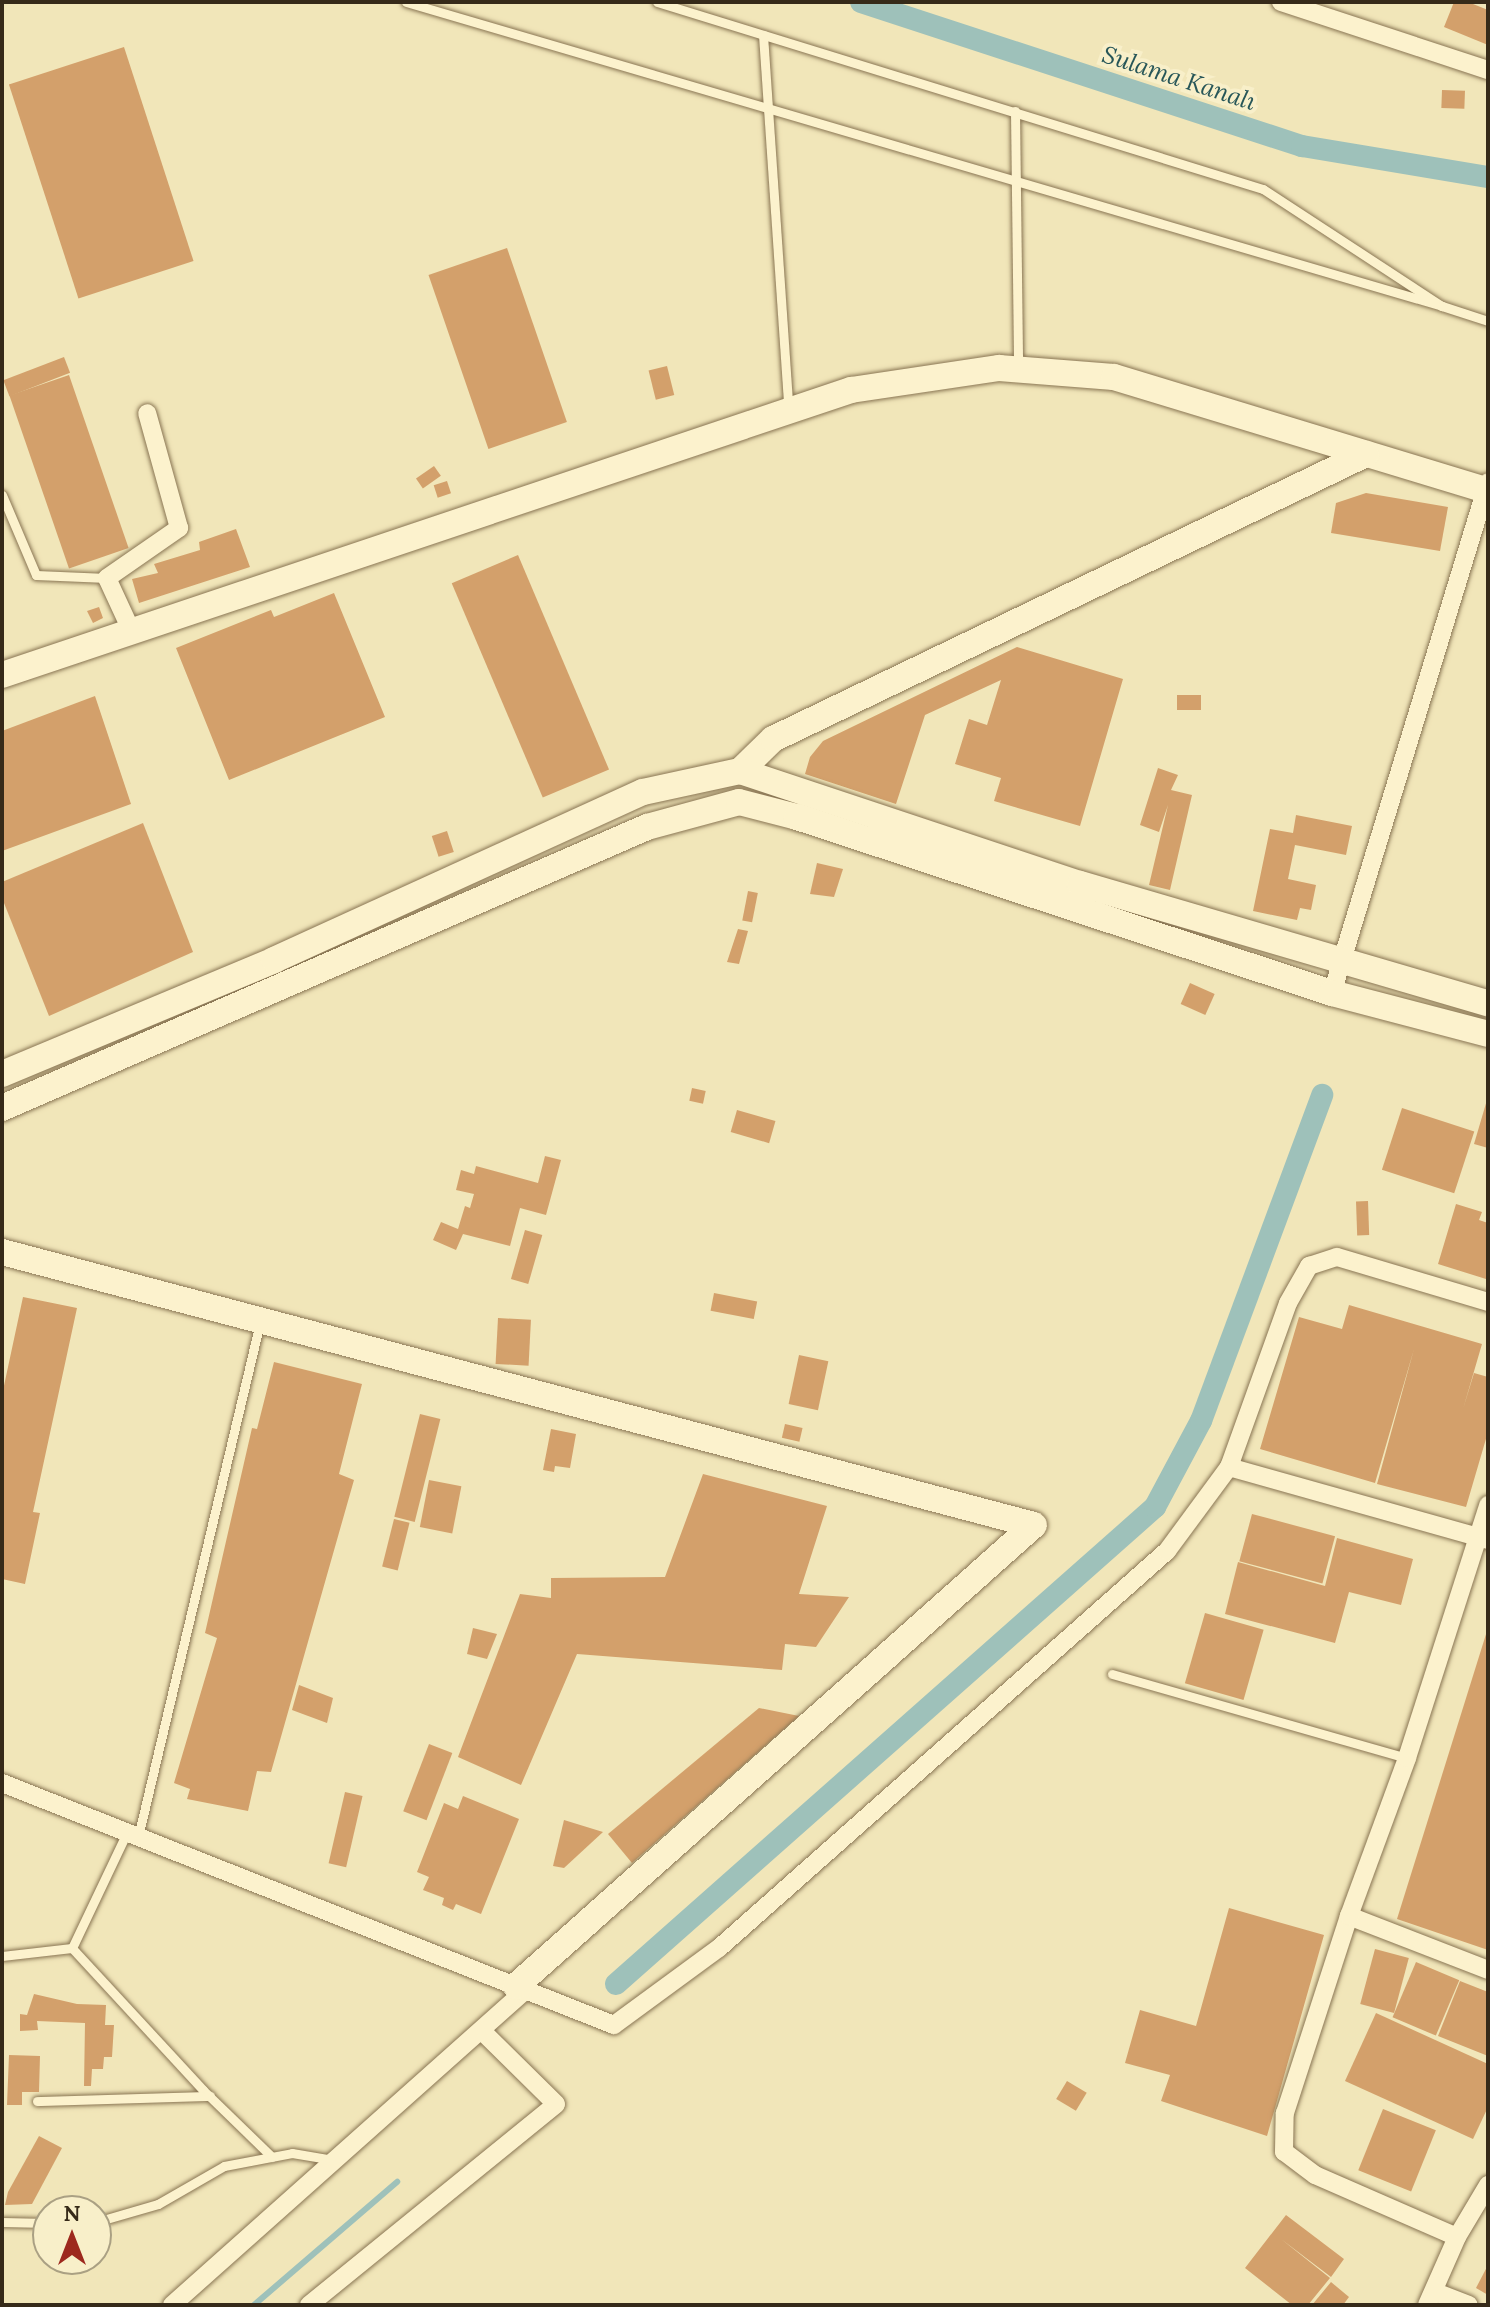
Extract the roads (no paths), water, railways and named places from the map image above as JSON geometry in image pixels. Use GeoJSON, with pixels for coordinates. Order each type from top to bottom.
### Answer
{"type":"FeatureCollection","features":[{"type":"Feature","properties":{"kind":"street"},"geometry":{"type":"LineString","coordinates":[[1281,2],[1328,9],[1488,70]]}},
{"type":"Feature","properties":{"kind":"street"},"geometry":{"type":"LineString","coordinates":[[2,675],[851,390],[999,368],[1114,377],[1366,454],[1486,486],[1332,993]]}},
{"type":"Feature","properties":{"kind":"street"},"geometry":{"type":"LineString","coordinates":[[131,630],[107,578],[179,528],[147,413]]}},
{"type":"Feature","properties":{"kind":"street"},"geometry":{"type":"LineString","coordinates":[[740,771],[773,739],[1366,454]]}},
{"type":"Feature","properties":{"kind":"street"},"geometry":{"type":"LineString","coordinates":[[2,1074],[274,960],[643,792],[740,771],[1080,884],[1488,1003]]}},
{"type":"Feature","properties":{"kind":"street"},"geometry":{"type":"LineString","coordinates":[[2,1108],[647,827],[739,802],[797,817],[1332,993],[1488,1034]]}},
{"type":"Feature","properties":{"kind":"street"},"geometry":{"type":"LineString","coordinates":[[2,1252],[1034,1525],[521,1988],[481,2030],[172,2305]]}},
{"type":"Feature","properties":{"kind":"street"},"geometry":{"type":"LineString","coordinates":[[2,1783],[614,2025],[719,1948],[1167,1551],[1229,1467],[1288,1303],[1309,1266],[1337,1257],[1488,1302]]}},
{"type":"Feature","properties":{"kind":"street"},"geometry":{"type":"LineString","coordinates":[[1229,1467],[1483,1538]]}},
{"type":"Feature","properties":{"kind":"street"},"geometry":{"type":"LineString","coordinates":[[1457,2237],[1315,2175],[1284,2152],[1285,2113],[1349,1916],[1483,1538],[1488,1505]]}},
{"type":"Feature","properties":{"kind":"street"},"geometry":{"type":"LineString","coordinates":[[1349,1916],[1488,1970]]}},
{"type":"Feature","properties":{"kind":"street"},"geometry":{"type":"LineString","coordinates":[[309,2305],[556,2104],[481,2030]]}},
{"type":"Feature","properties":{"kind":"street"},"geometry":{"type":"LineString","coordinates":[[1469,2305],[1431,2299],[1457,2237],[1488,2185]]}},
{"type":"Feature","properties":{"kind":"lane"},"geometry":{"type":"LineString","coordinates":[[406,2],[1488,321]]}},
{"type":"Feature","properties":{"kind":"lane"},"geometry":{"type":"LineString","coordinates":[[657,2],[1263,189],[1442,306]]}},
{"type":"Feature","properties":{"kind":"lane"},"geometry":{"type":"LineString","coordinates":[[763,35],[789,411]]}},
{"type":"Feature","properties":{"kind":"lane"},"geometry":{"type":"LineString","coordinates":[[1015,111],[1018,369]]}},
{"type":"Feature","properties":{"kind":"lane"},"geometry":{"type":"LineString","coordinates":[[2,495],[36,575],[107,578]]}},
{"type":"Feature","properties":{"kind":"lane"},"geometry":{"type":"LineString","coordinates":[[72,1948],[132,1834],[261,1320]]}},
{"type":"Feature","properties":{"kind":"lane"},"geometry":{"type":"LineString","coordinates":[[1112,1674],[1407,1758]]}},
{"type":"Feature","properties":{"kind":"lane"},"geometry":{"type":"LineString","coordinates":[[2,1956],[72,1948]]}},
{"type":"Feature","properties":{"kind":"lane"},"geometry":{"type":"LineString","coordinates":[[72,1948],[210,2096],[272,2157]]}},
{"type":"Feature","properties":{"kind":"lane"},"geometry":{"type":"LineString","coordinates":[[37,2101],[210,2096]]}},
{"type":"Feature","properties":{"kind":"lane"},"geometry":{"type":"LineString","coordinates":[[112,2217],[158,2204],[224,2166],[292,2153],[335,2160]]}},
{"type":"Feature","properties":{"kind":"lane"},"geometry":{"type":"LineString","coordinates":[[2,2222],[32,2223]]}},
{"type":"Feature","properties":{"kind":"waterway","name":"Sulama Kanalı"},"geometry":{"type":"LineString","coordinates":[[861,2],[1302,146],[1488,177]]}},
{"type":"Feature","properties":{"kind":"waterway"},"geometry":{"type":"LineString","coordinates":[[616,1984],[1155,1507],[1201,1421],[1322,1095]]}},
{"type":"Feature","properties":{"kind":"waterway"},"geometry":{"type":"LineString","coordinates":[[254,2305],[397,2182]]}}]}
